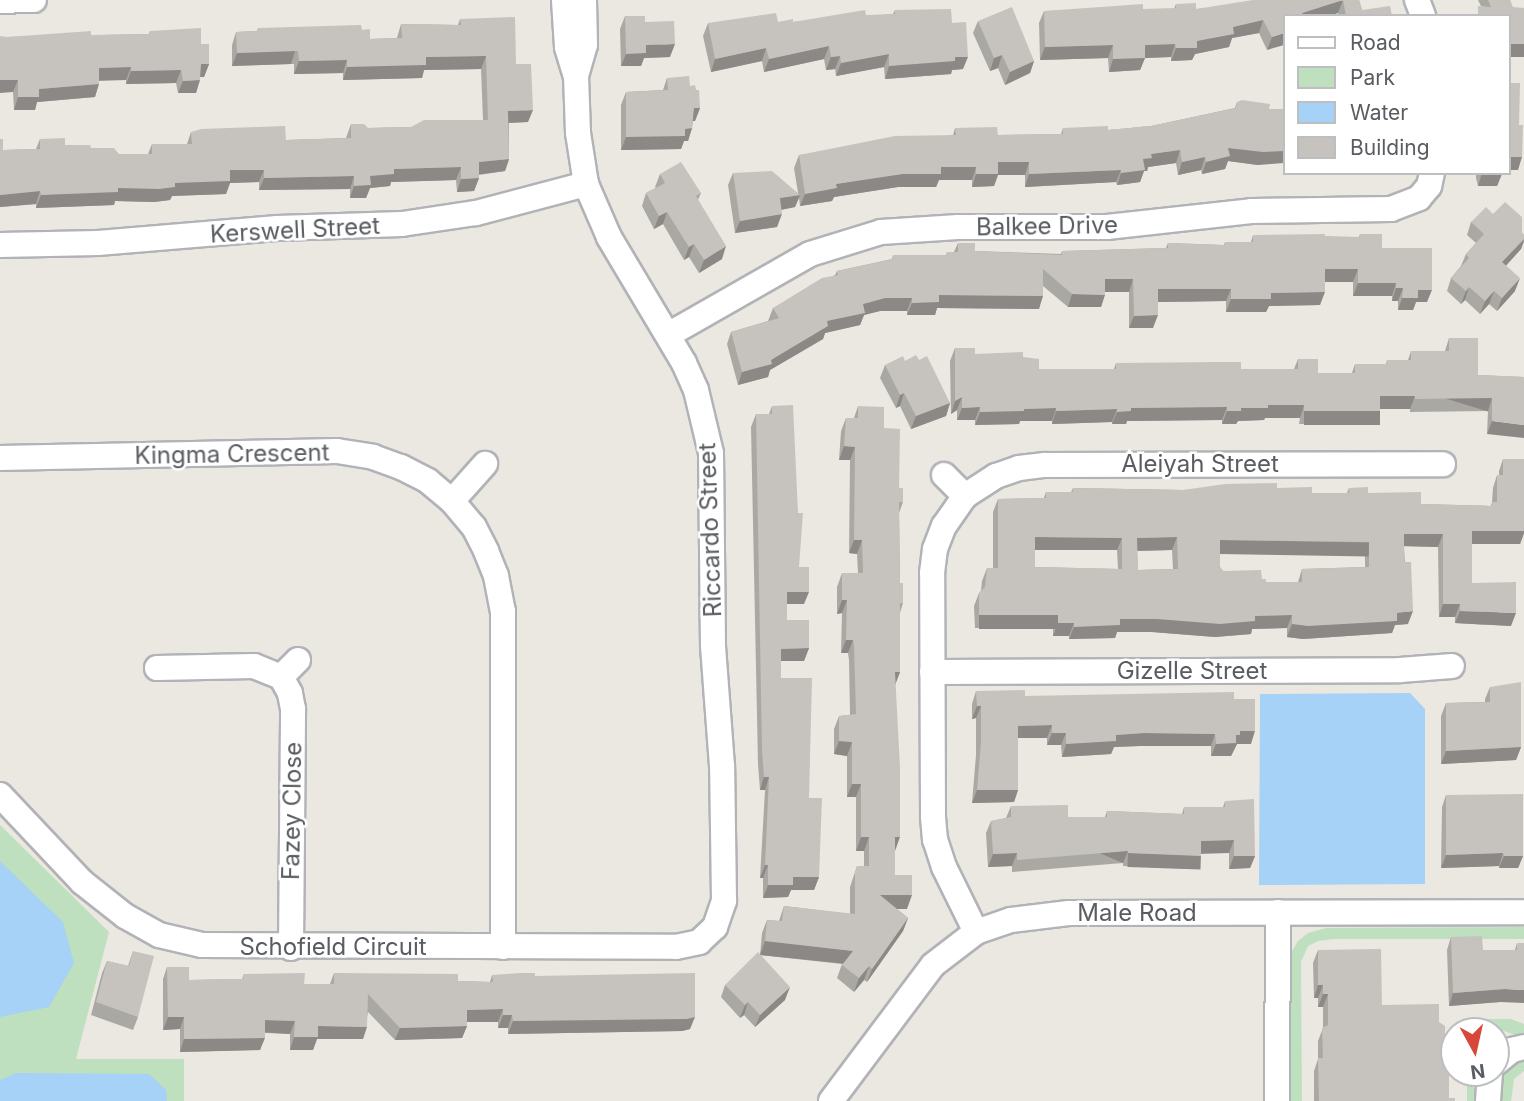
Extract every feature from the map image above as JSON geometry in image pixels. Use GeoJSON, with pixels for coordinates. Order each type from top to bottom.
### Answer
{"type":"FeatureCollection","features":[{"type":"Feature","properties":{"kind":"street"},"geometry":{"type":"LineString","coordinates":[[0,1],[34,0]]}},
{"type":"Feature","properties":{"kind":"street","name":"Riccardo Street"},"geometry":{"type":"LineString","coordinates":[[564,0],[567,47],[576,77],[578,133],[586,184],[609,237],[668,335],[696,390],[711,453],[713,645],[722,766],[724,888],[723,911],[715,927]]}},
{"type":"Feature","properties":{"kind":"street","name":"Riccardo Street"},"geometry":{"type":"LineString","coordinates":[[576,77],[585,45],[584,0]]}},
{"type":"Feature","properties":{"kind":"street","name":"Balkee Drive"},"geometry":{"type":"LineString","coordinates":[[668,335],[810,254],[881,232],[958,228],[1107,227],[1251,211],[1391,209],[1419,198],[1429,186],[1432,175]]}},
{"type":"Feature","properties":{"kind":"street","name":"Kerswell Street"},"geometry":{"type":"LineString","coordinates":[[0,245],[98,243],[277,228],[402,224],[476,213],[586,184]]}},
{"type":"Feature","properties":{"kind":"street","name":"Kingma Crescent"},"geometry":{"type":"LineString","coordinates":[[0,458],[337,451],[373,457],[401,467],[428,481],[452,501],[474,527],[486,551],[496,576],[503,611],[503,947]]}},
{"type":"Feature","properties":{"kind":"street"},"geometry":{"type":"LineString","coordinates":[[452,501],[485,464]]}},
{"type":"Feature","properties":{"kind":"street","name":"Aleiyah Street"},"geometry":{"type":"LineString","coordinates":[[976,932],[944,867],[935,840],[932,573],[935,550],[944,526],[965,496],[996,476],[1019,468],[1045,465],[1443,464]]}},
{"type":"Feature","properties":{"kind":"street"},"geometry":{"type":"LineString","coordinates":[[944,475],[965,496]]}},
{"type":"Feature","properties":{"kind":"street","name":"Gizelle Street"},"geometry":{"type":"LineString","coordinates":[[932,672],[1400,670],[1452,666]]}},
{"type":"Feature","properties":{"kind":"street","name":"Fazey Close"},"geometry":{"type":"LineString","coordinates":[[157,668],[290,668],[293,709],[291,948]]}},
{"type":"Feature","properties":{"kind":"street","name":"Schofield Circuit"},"geometry":{"type":"LineString","coordinates":[[0,795],[82,882],[125,916],[159,935],[202,945],[291,948],[676,947],[699,942],[715,927]]}},
{"type":"Feature","properties":{"kind":"street"},"geometry":{"type":"LineString","coordinates":[[1277,1101],[1278,912]]}},
{"type":"Feature","properties":{"kind":"street","name":"Male Road"},"geometry":{"type":"LineString","coordinates":[[831,1101],[924,974],[944,955],[976,932],[1010,920],[1046,914],[1524,912]]}},
{"type":"Feature","properties":{"kind":"green space"},"geometry":{"type":"Polygon","coordinates":[[[0,825],[109,932],[76,1059],[184,1059],[184,1101],[0,1101],[0,825]]]}},
{"type":"Feature","properties":{"kind":"green space"},"geometry":{"type":"Polygon","coordinates":[[[1524,927],[1524,939],[1333,939],[1318,941],[1308,946],[1301,962],[1302,1101],[1289,1101],[1289,968],[1291,953],[1298,941],[1308,933],[1326,928],[1524,927]]]}},
{"type":"Feature","properties":{"kind":"green space"},"geometry":{"type":"Polygon","coordinates":[[[1510,1019],[1524,1024],[1524,1038],[1510,1033],[1510,1019]]]}},
{"type":"Feature","properties":{"kind":"green space"},"geometry":{"type":"Polygon","coordinates":[[[1524,1056],[1524,1071],[1514,1079],[1511,1101],[1499,1101],[1500,1087],[1510,1087],[1510,1063],[1524,1056]]]}},
{"type":"Feature","properties":{"kind":"green space"},"geometry":{"type":"Polygon","coordinates":[[[1467,1087],[1478,1087],[1480,1101],[1467,1101],[1467,1087]]]}},
{"type":"Feature","properties":{"kind":"water"},"geometry":{"type":"Polygon","coordinates":[[[1410,693],[1425,709],[1425,884],[1259,885],[1260,694],[1410,693]]]}},
{"type":"Feature","properties":{"kind":"water"},"geometry":{"type":"Polygon","coordinates":[[[0,861],[63,922],[74,963],[49,1007],[0,1017],[0,861]]]}},
{"type":"Feature","properties":{"kind":"water"},"geometry":{"type":"Polygon","coordinates":[[[16,1073],[149,1074],[166,1090],[167,1101],[0,1101],[0,1080],[16,1073]]]}},
{"type":"Feature","properties":{"kind":"building"},"geometry":{"type":"Polygon","coordinates":[[[1253,0],[1343,0],[1302,14],[1282,14],[1282,34],[1272,37],[1263,20],[1233,27],[1234,34],[1197,41],[1197,48],[1176,48],[1175,44],[1145,45],[1145,58],[1113,59],[1113,45],[1045,47],[1044,11],[1143,4],[1143,9],[1176,8],[1176,4],[1196,3],[1196,9],[1253,0]]]}},
{"type":"Feature","properties":{"kind":"building"},"geometry":{"type":"Polygon","coordinates":[[[1343,0],[1359,0],[1362,10],[1390,6],[1392,14],[1346,14],[1343,0]]]}},
{"type":"Feature","properties":{"kind":"building"},"geometry":{"type":"Polygon","coordinates":[[[1488,0],[1510,0],[1513,7],[1524,8],[1524,44],[1510,44],[1510,14],[1478,14],[1478,6],[1491,7],[1488,0]]]}},
{"type":"Feature","properties":{"kind":"building"},"geometry":{"type":"Polygon","coordinates":[[[1012,7],[1034,61],[1010,72],[1002,55],[994,58],[978,21],[1012,7]]]}},
{"type":"Feature","properties":{"kind":"building"},"geometry":{"type":"Polygon","coordinates":[[[951,9],[952,23],[966,22],[968,57],[955,57],[955,61],[889,66],[889,54],[841,63],[840,56],[831,57],[829,46],[769,59],[766,48],[715,59],[708,23],[776,13],[778,22],[793,19],[793,22],[865,10],[866,15],[895,14],[895,10],[951,9]]]}},
{"type":"Feature","properties":{"kind":"building"},"geometry":{"type":"Polygon","coordinates":[[[625,16],[645,16],[645,22],[674,21],[675,44],[646,45],[646,53],[626,54],[625,16]]]}},
{"type":"Feature","properties":{"kind":"building"},"geometry":{"type":"Polygon","coordinates":[[[515,17],[516,64],[531,64],[533,110],[508,111],[509,159],[479,162],[479,178],[461,179],[461,167],[394,169],[394,174],[370,176],[371,185],[354,186],[354,176],[264,178],[264,170],[230,170],[230,181],[175,183],[175,187],[159,189],[118,188],[118,192],[41,195],[40,191],[0,195],[0,139],[3,139],[3,150],[40,149],[40,139],[65,138],[65,145],[114,148],[119,154],[152,154],[152,144],[192,144],[191,132],[201,129],[285,126],[286,140],[351,138],[351,124],[364,124],[368,128],[411,127],[424,120],[488,120],[486,56],[426,57],[426,65],[347,67],[347,60],[299,61],[298,51],[237,53],[236,32],[258,31],[258,28],[361,25],[362,30],[370,29],[370,39],[402,38],[401,24],[461,25],[460,19],[515,17]]]}},
{"type":"Feature","properties":{"kind":"building"},"geometry":{"type":"Polygon","coordinates":[[[201,28],[201,44],[209,44],[209,64],[201,64],[200,80],[183,81],[181,70],[131,71],[131,67],[99,68],[99,84],[39,89],[39,97],[18,97],[18,80],[0,80],[0,36],[91,31],[91,35],[150,34],[150,31],[201,28]]]}},
{"type":"Feature","properties":{"kind":"building"},"geometry":{"type":"Polygon","coordinates":[[[689,76],[690,86],[695,85],[696,90],[699,90],[700,108],[694,108],[692,128],[685,129],[685,136],[626,137],[626,92],[668,90],[667,78],[689,76]]]}},
{"type":"Feature","properties":{"kind":"building"},"geometry":{"type":"Polygon","coordinates":[[[1510,83],[1520,83],[1519,125],[1523,125],[1522,157],[1510,157],[1510,83]]]}},
{"type":"Feature","properties":{"kind":"building"},"geometry":{"type":"Polygon","coordinates":[[[1242,100],[1270,104],[1269,109],[1282,109],[1282,151],[1228,148],[1230,156],[1206,162],[1205,157],[1182,162],[1180,150],[1151,154],[1152,158],[1143,159],[1145,170],[1121,173],[1121,170],[1029,174],[1029,162],[998,162],[998,174],[976,174],[976,167],[941,167],[941,174],[903,174],[836,184],[837,188],[805,194],[799,155],[895,136],[956,135],[955,128],[997,127],[998,135],[1063,134],[1063,128],[1108,126],[1108,130],[1151,126],[1236,108],[1237,102],[1242,100]]]}},
{"type":"Feature","properties":{"kind":"building"},"geometry":{"type":"Polygon","coordinates":[[[681,162],[701,193],[696,196],[726,246],[704,260],[694,244],[689,247],[667,212],[659,216],[646,193],[665,183],[660,174],[681,162]]]}},
{"type":"Feature","properties":{"kind":"building"},"geometry":{"type":"Polygon","coordinates":[[[772,171],[800,195],[780,198],[782,214],[740,221],[733,173],[772,171]]]}},
{"type":"Feature","properties":{"kind":"building"},"geometry":{"type":"Polygon","coordinates":[[[1505,202],[1522,217],[1524,239],[1502,262],[1520,278],[1502,298],[1494,291],[1485,301],[1469,287],[1466,291],[1451,278],[1469,258],[1466,254],[1484,234],[1471,222],[1486,207],[1493,214],[1505,202]]]}},
{"type":"Feature","properties":{"kind":"building"},"geometry":{"type":"Polygon","coordinates":[[[1325,234],[1325,237],[1360,237],[1360,234],[1382,234],[1382,248],[1432,248],[1432,290],[1418,290],[1418,298],[1402,298],[1403,288],[1396,288],[1396,283],[1358,283],[1358,269],[1325,269],[1325,292],[1271,293],[1271,299],[1231,299],[1231,289],[1158,289],[1158,315],[1134,316],[1133,279],[1105,279],[1105,295],[1072,294],[1043,269],[1043,296],[939,295],[939,302],[912,303],[912,298],[885,298],[863,304],[865,313],[827,321],[828,326],[771,360],[772,364],[742,372],[731,332],[779,318],[773,308],[822,278],[838,275],[837,271],[893,259],[893,255],[947,255],[947,252],[958,252],[958,243],[975,243],[975,251],[1062,255],[1062,251],[1168,248],[1168,243],[1225,245],[1225,242],[1253,242],[1253,235],[1325,234]]]}},
{"type":"Feature","properties":{"kind":"building"},"geometry":{"type":"Polygon","coordinates":[[[1449,338],[1478,338],[1478,375],[1524,377],[1524,425],[1492,421],[1492,398],[1415,399],[1415,396],[1380,396],[1380,411],[1304,411],[1304,405],[1268,405],[1268,408],[1241,408],[1241,411],[1227,411],[1227,407],[1131,408],[1131,411],[1117,412],[1117,409],[1056,411],[1056,408],[980,412],[980,407],[962,408],[962,397],[955,401],[955,348],[975,348],[975,354],[1023,352],[1023,357],[1039,359],[1039,369],[1116,369],[1116,363],[1241,362],[1241,369],[1298,369],[1298,359],[1318,359],[1318,373],[1355,373],[1355,364],[1387,364],[1387,360],[1411,360],[1411,351],[1449,351],[1449,338]]]}},
{"type":"Feature","properties":{"kind":"building"},"geometry":{"type":"Polygon","coordinates":[[[916,355],[919,360],[927,356],[950,403],[916,416],[904,393],[900,395],[885,365],[903,356],[905,361],[916,355]]]}},
{"type":"Feature","properties":{"kind":"building"},"geometry":{"type":"Polygon","coordinates":[[[793,405],[798,513],[803,513],[799,567],[809,567],[809,592],[787,592],[787,620],[809,620],[809,648],[781,649],[781,678],[812,678],[809,798],[822,798],[819,877],[793,877],[793,885],[768,885],[768,865],[765,865],[769,777],[764,777],[762,751],[756,414],[772,414],[772,406],[793,405]]]}},
{"type":"Feature","properties":{"kind":"building"},"geometry":{"type":"Polygon","coordinates":[[[858,406],[884,407],[884,428],[900,429],[899,488],[903,488],[903,502],[899,502],[900,583],[903,583],[903,603],[900,603],[900,672],[895,672],[900,837],[895,837],[895,875],[912,875],[912,895],[880,895],[908,918],[872,969],[869,966],[859,978],[842,965],[853,951],[765,941],[767,920],[782,921],[784,906],[855,914],[857,866],[869,866],[869,837],[861,837],[861,784],[852,784],[852,742],[839,741],[839,716],[856,714],[854,646],[853,640],[846,640],[847,600],[842,600],[842,573],[863,573],[862,540],[854,540],[855,447],[844,446],[846,418],[858,418],[858,406]]]}},
{"type":"Feature","properties":{"kind":"building"},"geometry":{"type":"Polygon","coordinates":[[[1503,459],[1524,459],[1524,531],[1472,531],[1472,583],[1516,582],[1516,613],[1460,611],[1460,604],[1443,604],[1443,534],[1404,534],[1404,562],[1411,562],[1413,611],[1397,613],[1397,621],[1308,626],[1292,624],[1292,615],[1255,616],[1255,621],[1220,624],[1120,619],[1120,625],[1074,627],[1074,623],[1058,623],[1058,615],[979,615],[979,593],[985,587],[987,568],[998,568],[998,499],[1046,498],[1046,492],[1073,492],[1073,488],[1183,490],[1225,484],[1277,483],[1277,488],[1312,487],[1312,493],[1349,493],[1349,488],[1368,487],[1368,493],[1421,492],[1421,504],[1492,506],[1492,502],[1497,502],[1497,475],[1503,475],[1503,459]],[[1035,537],[1035,567],[1122,569],[1122,538],[1035,537]],[[1177,537],[1137,538],[1138,570],[1178,569],[1177,537]],[[1220,540],[1220,567],[1223,571],[1261,570],[1262,579],[1266,579],[1266,582],[1302,582],[1302,569],[1369,567],[1369,542],[1220,540]]]}},
{"type":"Feature","properties":{"kind":"building"},"geometry":{"type":"Polygon","coordinates":[[[1521,682],[1521,747],[1446,751],[1446,703],[1490,702],[1490,687],[1521,682]]]}},
{"type":"Feature","properties":{"kind":"building"},"geometry":{"type":"Polygon","coordinates":[[[1025,690],[1025,696],[1234,692],[1234,699],[1255,699],[1255,731],[1240,731],[1240,735],[1236,735],[1236,743],[1216,744],[1215,734],[1144,733],[1116,735],[1116,741],[1066,744],[1066,733],[1052,733],[1052,725],[1018,726],[1018,790],[977,790],[981,706],[977,706],[976,691],[1025,690]]]}},
{"type":"Feature","properties":{"kind":"building"},"geometry":{"type":"Polygon","coordinates":[[[1523,794],[1523,856],[1504,856],[1503,853],[1446,855],[1446,795],[1523,794]]]}},
{"type":"Feature","properties":{"kind":"building"},"geometry":{"type":"Polygon","coordinates":[[[1254,799],[1255,856],[1234,856],[1234,840],[1201,841],[1201,856],[1128,851],[1017,860],[1017,853],[993,854],[991,821],[1011,817],[1011,806],[1068,805],[1068,817],[1107,817],[1107,811],[1184,814],[1184,807],[1225,807],[1225,801],[1254,799]]]}},
{"type":"Feature","properties":{"kind":"building"},"geometry":{"type":"Polygon","coordinates":[[[1482,936],[1483,950],[1517,950],[1517,943],[1524,943],[1524,990],[1453,993],[1451,937],[1482,936]]]}},
{"type":"Feature","properties":{"kind":"building"},"geometry":{"type":"Polygon","coordinates":[[[1381,949],[1382,1005],[1439,1004],[1440,1087],[1449,1087],[1449,1098],[1455,1098],[1455,1101],[1319,1101],[1318,1058],[1323,1058],[1322,1028],[1328,1025],[1328,994],[1323,994],[1323,985],[1318,985],[1318,950],[1381,949]]]}},
{"type":"Feature","properties":{"kind":"building"},"geometry":{"type":"Polygon","coordinates":[[[133,951],[154,956],[138,1017],[96,1002],[107,961],[129,966],[133,951]]]}},
{"type":"Feature","properties":{"kind":"building"},"geometry":{"type":"Polygon","coordinates":[[[758,952],[790,987],[760,1015],[748,1002],[745,1005],[725,985],[758,952]]]}},
{"type":"Feature","properties":{"kind":"building"},"geometry":{"type":"Polygon","coordinates":[[[167,967],[189,967],[189,980],[243,979],[244,974],[305,973],[304,984],[334,984],[334,973],[458,974],[458,981],[493,982],[492,975],[520,973],[535,973],[535,976],[695,973],[695,1017],[513,1021],[512,1015],[503,1015],[503,1009],[467,1010],[467,1026],[400,1028],[368,994],[367,1027],[318,1026],[318,1037],[294,1037],[295,1021],[265,1020],[265,1038],[184,1039],[184,1017],[168,1017],[167,967]]]}}]}
